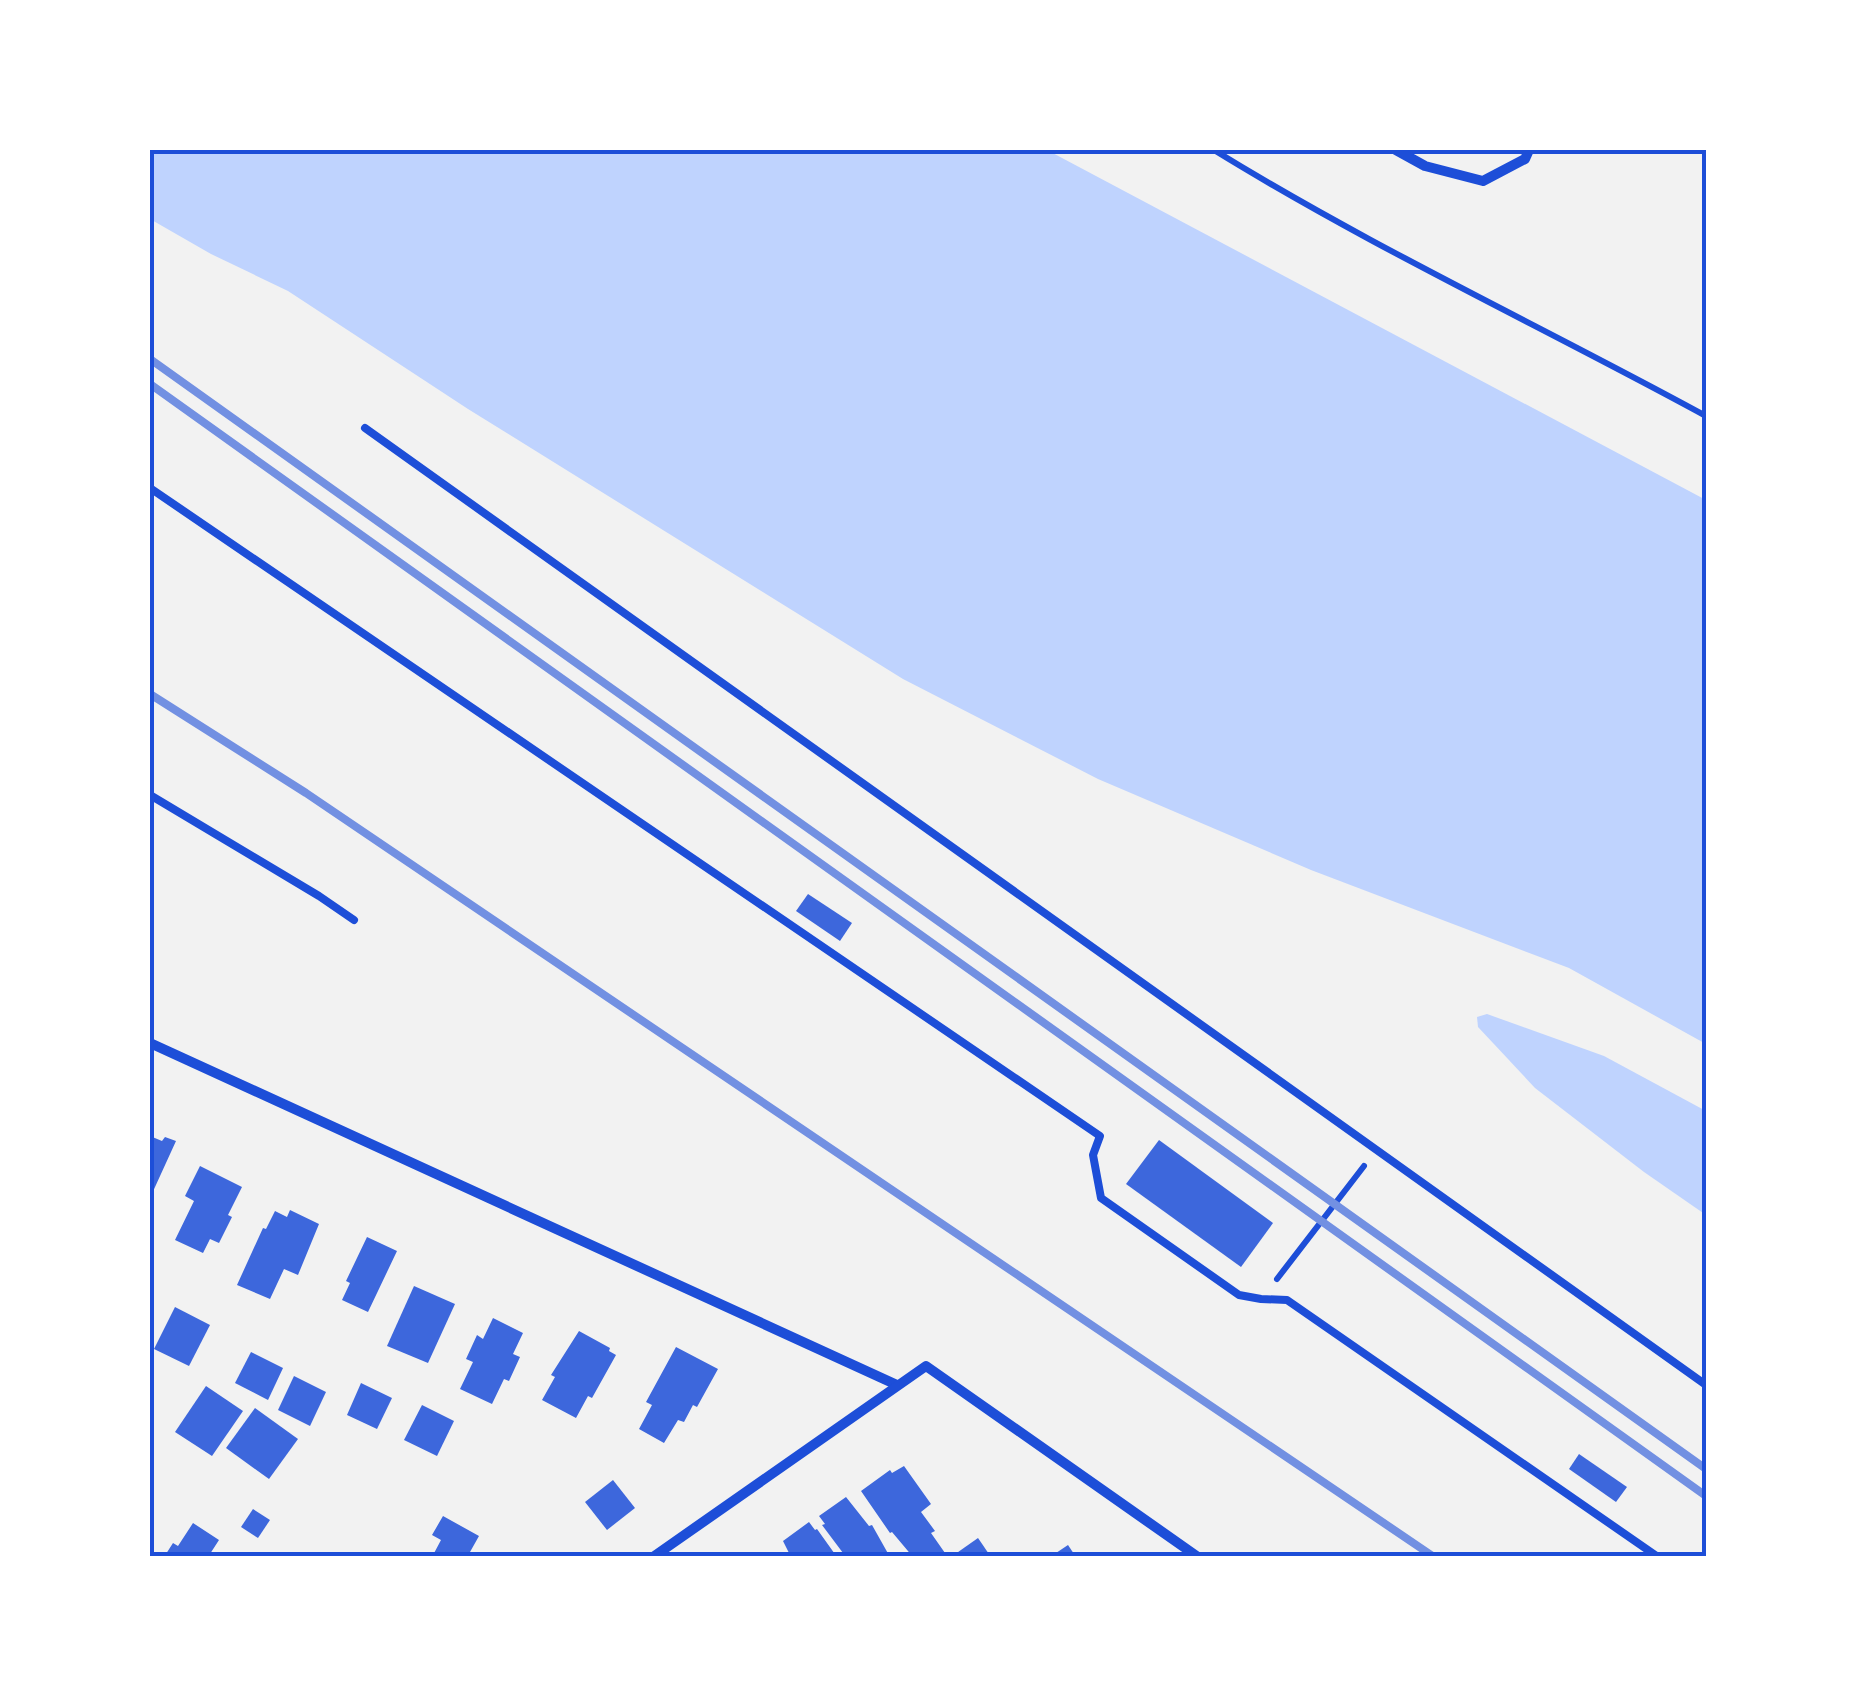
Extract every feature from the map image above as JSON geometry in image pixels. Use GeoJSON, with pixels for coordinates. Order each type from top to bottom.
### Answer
{"type":"FeatureCollection","features":[{"type":"Feature","properties":{"kind":"street"},"geometry":{"type":"LineString","coordinates":[[1396,150],[1425,166],[1483,181],[1524,159],[1530,150]]}},
{"type":"Feature","properties":{"kind":"street"},"geometry":{"type":"LineString","coordinates":[[150,1043],[897,1384]]}},
{"type":"Feature","properties":{"kind":"street"},"geometry":{"type":"LineString","coordinates":[[653,1557],[926,1366],[1198,1557]]}},
{"type":"Feature","properties":{"kind":"lane"},"geometry":{"type":"LineString","coordinates":[[365,428],[1706,1384]]}},
{"type":"Feature","properties":{"kind":"lane"},"geometry":{"type":"LineString","coordinates":[[150,488],[1100,1136],[1093,1155],[1101,1198],[1238,1295],[1287,1300],[1658,1557]]}},
{"type":"Feature","properties":{"kind":"lane"},"geometry":{"type":"LineString","coordinates":[[150,795],[354,920]]}},
{"type":"Feature","properties":{"kind":"path"},"geometry":{"type":"LineString","coordinates":[[1214,150],[1481,298],[1706,416]]}},
{"type":"Feature","properties":{"kind":"path"},"geometry":{"type":"LineString","coordinates":[[1261,1299],[1376,1150]]}},
{"type":"Feature","properties":{"kind":"water"},"geometry":{"type":"Polygon","coordinates":[[[150,150],[1047,150],[1706,500],[1706,1044],[1569,968],[1311,870],[1098,779],[903,679],[468,409],[288,291],[150,219],[150,150]]]}},
{"type":"Feature","properties":{"kind":"water"},"geometry":{"type":"Polygon","coordinates":[[[1487,1014],[1604,1056],[1706,1111],[1706,1215],[1535,1088],[1478,1027],[1477,1017],[1487,1014]]]}},
{"type":"Feature","properties":{"kind":"building"},"geometry":{"type":"Polygon","coordinates":[[[808,894],[852,923],[840,941],[796,911],[808,894]]]}},
{"type":"Feature","properties":{"kind":"building"},"geometry":{"type":"Polygon","coordinates":[[[150,1136],[176,1141],[150,1198],[150,1136]]]}},
{"type":"Feature","properties":{"kind":"building"},"geometry":{"type":"Polygon","coordinates":[[[1159,1140],[1273,1223],[1241,1267],[1126,1184],[1159,1140]]]}},
{"type":"Feature","properties":{"kind":"building"},"geometry":{"type":"Polygon","coordinates":[[[200,1166],[242,1187],[219,1243],[210,1239],[203,1253],[175,1240],[194,1201],[185,1196],[200,1166]]]}},
{"type":"Feature","properties":{"kind":"building"},"geometry":{"type":"Polygon","coordinates":[[[290,1210],[319,1224],[298,1275],[284,1269],[270,1299],[237,1285],[275,1211],[287,1217],[290,1210]]]}},
{"type":"Feature","properties":{"kind":"building"},"geometry":{"type":"Polygon","coordinates":[[[367,1237],[397,1251],[368,1312],[342,1300],[350,1283],[346,1281],[367,1237]]]}},
{"type":"Feature","properties":{"kind":"building"},"geometry":{"type":"Polygon","coordinates":[[[414,1286],[455,1304],[428,1363],[387,1346],[414,1286]]]}},
{"type":"Feature","properties":{"kind":"building"},"geometry":{"type":"Polygon","coordinates":[[[175,1307],[210,1325],[189,1366],[154,1349],[175,1307]]]}},
{"type":"Feature","properties":{"kind":"building"},"geometry":{"type":"Polygon","coordinates":[[[493,1318],[523,1333],[513,1354],[520,1357],[492,1404],[460,1389],[473,1362],[466,1359],[477,1335],[483,1339],[493,1318]]]}},
{"type":"Feature","properties":{"kind":"building"},"geometry":{"type":"Polygon","coordinates":[[[579,1331],[616,1355],[576,1418],[542,1400],[555,1377],[551,1375],[579,1331]]]}},
{"type":"Feature","properties":{"kind":"building"},"geometry":{"type":"Polygon","coordinates":[[[676,1347],[718,1369],[697,1407],[693,1405],[684,1422],[678,1420],[664,1443],[639,1429],[652,1405],[646,1402],[676,1347]]]}},
{"type":"Feature","properties":{"kind":"building"},"geometry":{"type":"Polygon","coordinates":[[[251,1352],[283,1368],[268,1400],[235,1383],[251,1352]]]}},
{"type":"Feature","properties":{"kind":"building"},"geometry":{"type":"Polygon","coordinates":[[[294,1376],[326,1392],[310,1426],[278,1410],[294,1376]]]}},
{"type":"Feature","properties":{"kind":"building"},"geometry":{"type":"Polygon","coordinates":[[[361,1383],[392,1398],[377,1429],[347,1415],[361,1383]]]}},
{"type":"Feature","properties":{"kind":"building"},"geometry":{"type":"Polygon","coordinates":[[[206,1386],[243,1411],[212,1456],[175,1432],[206,1386]]]}},
{"type":"Feature","properties":{"kind":"building"},"geometry":{"type":"Polygon","coordinates":[[[422,1405],[454,1421],[437,1456],[404,1440],[422,1405]]]}},
{"type":"Feature","properties":{"kind":"building"},"geometry":{"type":"Polygon","coordinates":[[[255,1408],[298,1439],[269,1479],[226,1448],[255,1408]]]}},
{"type":"Feature","properties":{"kind":"building"},"geometry":{"type":"Polygon","coordinates":[[[1579,1454],[1627,1487],[1616,1502],[1569,1469],[1579,1454]]]}},
{"type":"Feature","properties":{"kind":"building"},"geometry":{"type":"Polygon","coordinates":[[[904,1466],[931,1504],[921,1512],[945,1553],[939,1557],[913,1557],[890,1533],[861,1491],[890,1470],[892,1473],[904,1466]]]}},
{"type":"Feature","properties":{"kind":"building"},"geometry":{"type":"Polygon","coordinates":[[[613,1480],[635,1508],[607,1530],[585,1502],[613,1480]]]}},
{"type":"Feature","properties":{"kind":"building"},"geometry":{"type":"Polygon","coordinates":[[[846,1497],[872,1525],[890,1557],[846,1557],[822,1525],[825,1524],[819,1516],[846,1497]]]}},
{"type":"Feature","properties":{"kind":"building"},"geometry":{"type":"Polygon","coordinates":[[[253,1509],[270,1520],[258,1538],[241,1527],[253,1509]]]}},
{"type":"Feature","properties":{"kind":"building"},"geometry":{"type":"Polygon","coordinates":[[[443,1516],[479,1536],[470,1552],[478,1557],[432,1557],[441,1540],[432,1535],[443,1516]]]}},
{"type":"Feature","properties":{"kind":"building"},"geometry":{"type":"Polygon","coordinates":[[[809,1522],[837,1557],[791,1557],[783,1541],[809,1522]]]}},
{"type":"Feature","properties":{"kind":"building"},"geometry":{"type":"Polygon","coordinates":[[[193,1523],[219,1540],[208,1557],[164,1557],[173,1543],[178,1546],[193,1523]]]}},
{"type":"Feature","properties":{"kind":"building"},"geometry":{"type":"Polygon","coordinates":[[[978,1538],[991,1557],[951,1557],[978,1538]]]}},
{"type":"Feature","properties":{"kind":"building"},"geometry":{"type":"Polygon","coordinates":[[[1068,1545],[1076,1557],[1050,1557],[1068,1545]]]}},
{"type":"Feature","properties":{"kind":"railway"},"geometry":{"type":"LineString","coordinates":[[150,359],[1706,1469]]}},
{"type":"Feature","properties":{"kind":"railway"},"geometry":{"type":"LineString","coordinates":[[150,384],[1706,1496]]}},
{"type":"Feature","properties":{"kind":"railway"},"geometry":{"type":"LineString","coordinates":[[150,694],[306,793],[1434,1557]]}}]}
